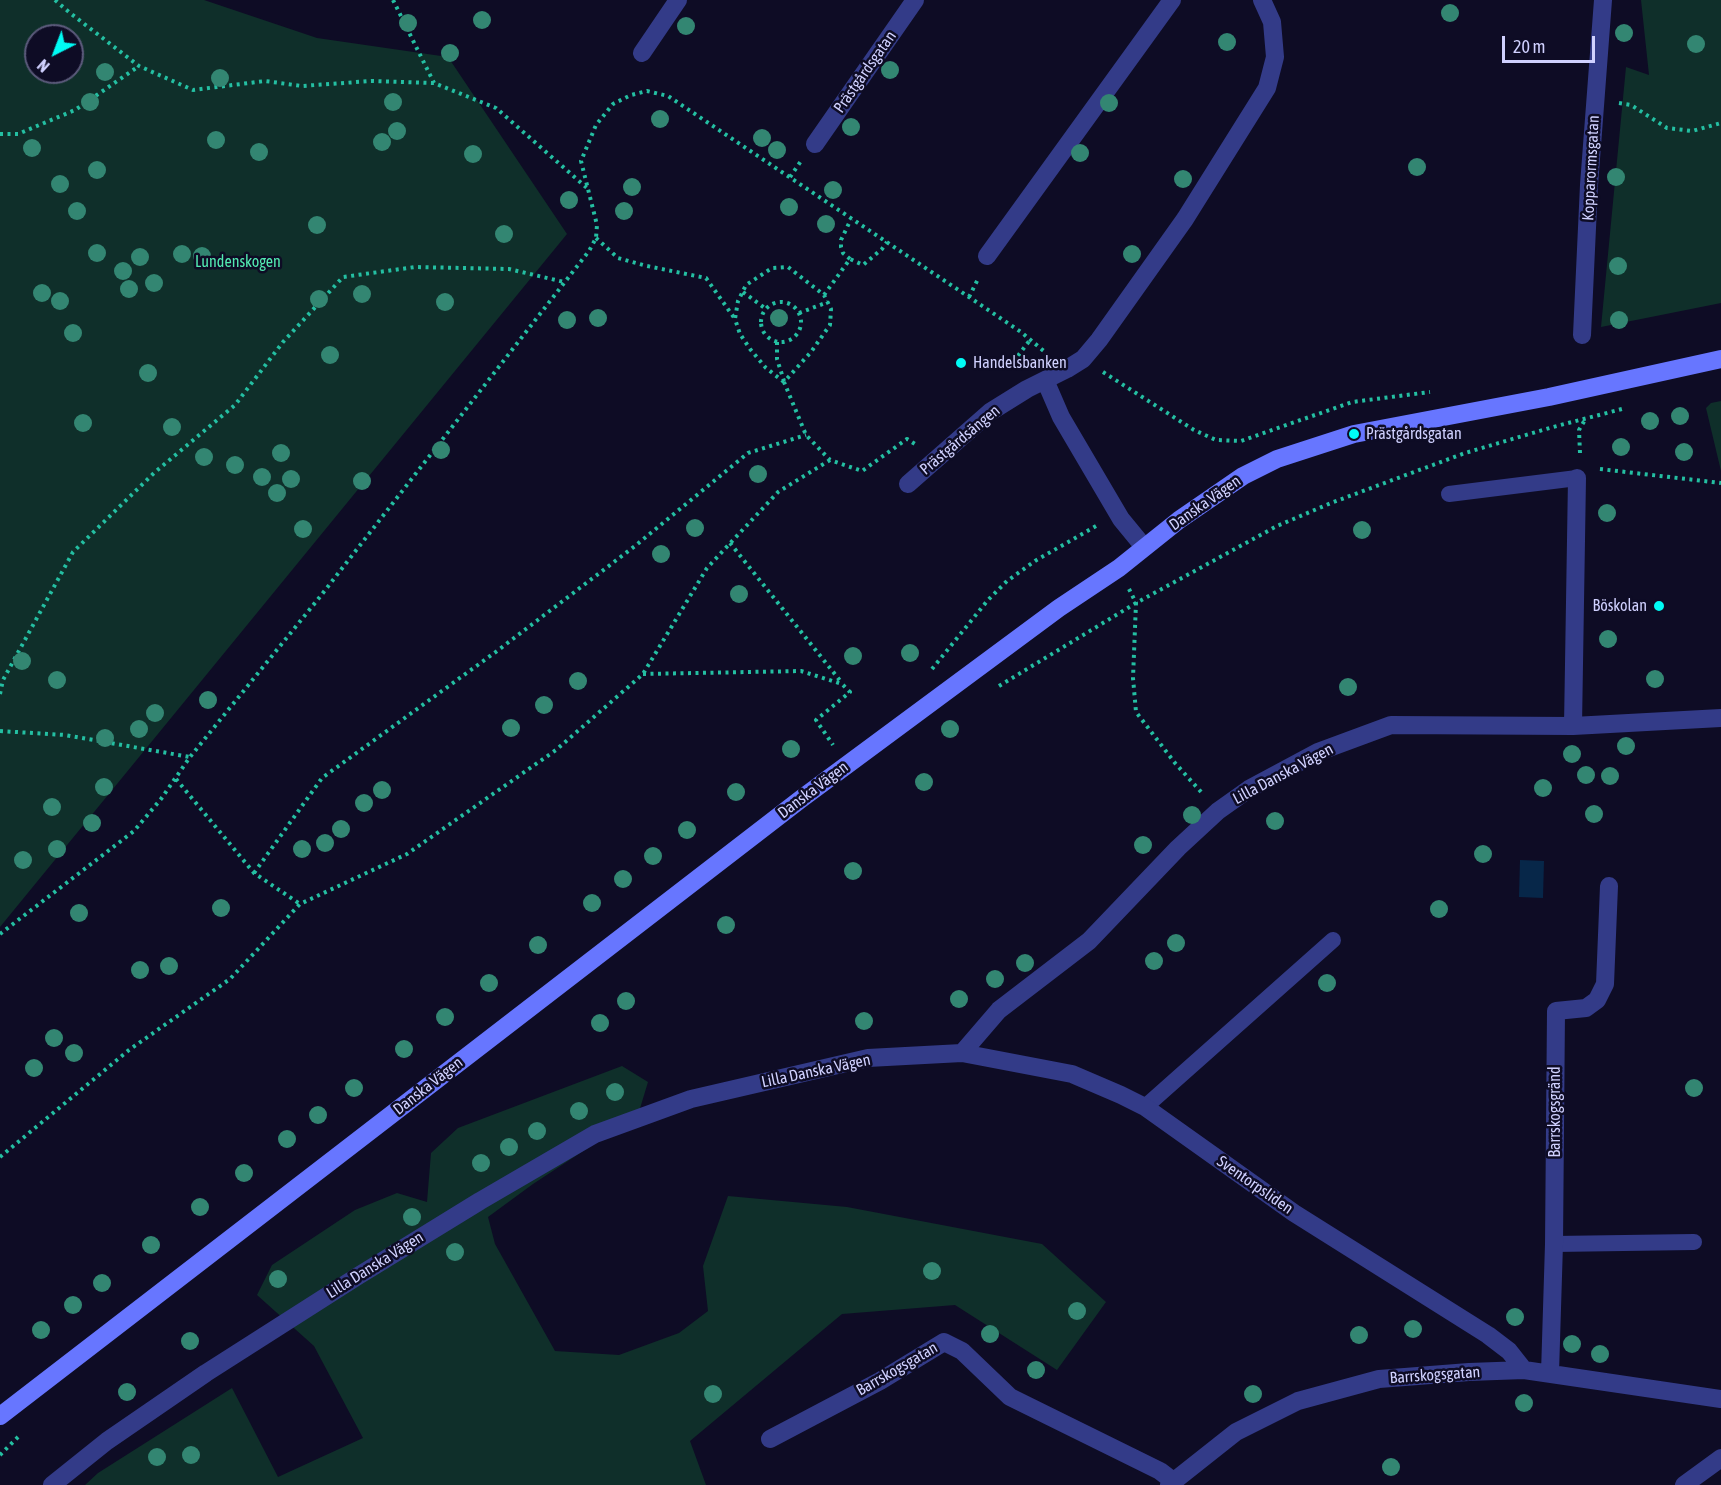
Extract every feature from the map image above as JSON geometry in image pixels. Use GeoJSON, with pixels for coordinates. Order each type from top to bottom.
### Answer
{"type":"FeatureCollection","features":[{"type":"Feature","properties":{"kind":"street"},"geometry":{"type":"LineString","coordinates":[[642,53],[678,0]]}},
{"type":"Feature","properties":{"kind":"street","name":"Prästgårdsgatan"},"geometry":{"type":"LineString","coordinates":[[815,144],[915,0]]}},
{"type":"Feature","properties":{"kind":"street"},"geometry":{"type":"LineString","coordinates":[[987,256],[1172,0]]}},
{"type":"Feature","properties":{"kind":"street"},"geometry":{"type":"LineString","coordinates":[[1144,548],[1115,509],[1061,417],[1045,380],[1083,359],[1099,340],[1185,219],[1267,88],[1275,57],[1272,22],[1262,0]]}},
{"type":"Feature","properties":{"kind":"street","name":"Kopparormsgatan"},"geometry":{"type":"LineString","coordinates":[[1582,335],[1603,0]]}},
{"type":"Feature","properties":{"kind":"street","name":"Danska Vägen"},"geometry":{"type":"LineString","coordinates":[[0,1416],[801,799],[1234,482],[1277,459],[1354,434],[1549,397],[1721,359]]}},
{"type":"Feature","properties":{"kind":"street","name":"Prästgårdsängen"},"geometry":{"type":"LineString","coordinates":[[908,484],[990,412],[1027,388],[1045,380]]}},
{"type":"Feature","properties":{"kind":"street"},"geometry":{"type":"LineString","coordinates":[[1573,726],[1577,478]]}},
{"type":"Feature","properties":{"kind":"street","name":"Lilla Danska Vägen"},"geometry":{"type":"LineString","coordinates":[[52,1485],[107,1441],[216,1367],[480,1200],[595,1134],[692,1099],[868,1058],[962,1053],[999,1010],[1089,941],[1218,811],[1249,789],[1318,752],[1391,725],[1573,726],[1721,718]]}},
{"type":"Feature","properties":{"kind":"street","name":"Barrskogsgränd"},"geometry":{"type":"LineString","coordinates":[[1550,1373],[1554,1245],[1556,1011],[1586,1008],[1597,1000],[1605,984],[1609,886]]}},
{"type":"Feature","properties":{"kind":"street","name":"Sventorpsliden"},"geometry":{"type":"LineString","coordinates":[[962,1053],[1072,1074],[1144,1107],[1294,1213],[1488,1335],[1509,1351],[1524,1370]]}},
{"type":"Feature","properties":{"kind":"street","name":"Barrskogsgatan"},"geometry":{"type":"LineString","coordinates":[[770,1439],[879,1381],[944,1342],[962,1351],[1010,1397],[1160,1471],[1171,1483],[1236,1432],[1298,1401],[1379,1379],[1524,1370],[1721,1399]]}},
{"type":"Feature","properties":{"kind":"street"},"geometry":{"type":"LineString","coordinates":[[1684,1485],[1721,1458]]}},
{"type":"Feature","properties":{"kind":"lane"},"geometry":{"type":"LineString","coordinates":[[1449,494],[1577,478]]}},
{"type":"Feature","properties":{"kind":"lane"},"geometry":{"type":"LineString","coordinates":[[1144,1107],[1333,940]]}},
{"type":"Feature","properties":{"kind":"lane"},"geometry":{"type":"LineString","coordinates":[[1554,1245],[1694,1242]]}},
{"type":"Feature","properties":{"kind":"path"},"geometry":{"type":"LineString","coordinates":[[55,0],[139,66],[193,90],[265,81],[302,86],[371,81],[434,83],[496,108],[588,189]]}},
{"type":"Feature","properties":{"kind":"path"},"geometry":{"type":"LineString","coordinates":[[393,0],[434,83]]}},
{"type":"Feature","properties":{"kind":"path"},"geometry":{"type":"LineString","coordinates":[[0,134],[18,134],[75,110],[139,66]]}},
{"type":"Feature","properties":{"kind":"path"},"geometry":{"type":"LineString","coordinates":[[0,934],[134,831],[176,779],[190,757],[371,532],[589,251],[596,238],[597,225],[581,161],[596,125],[612,104],[647,91],[668,96],[1021,332],[1067,369]]}},
{"type":"Feature","properties":{"kind":"path"},"geometry":{"type":"LineString","coordinates":[[1595,101],[1631,105],[1667,128],[1692,131],[1721,123]]}},
{"type":"Feature","properties":{"kind":"path"},"geometry":{"type":"LineString","coordinates":[[851,219],[841,240],[843,253],[850,259],[863,265],[887,242]]}},
{"type":"Feature","properties":{"kind":"path"},"geometry":{"type":"LineString","coordinates":[[596,238],[618,258],[706,278],[735,319],[740,334],[750,350],[766,368],[784,382]]}},
{"type":"Feature","properties":{"kind":"path"},"geometry":{"type":"LineString","coordinates":[[824,295],[850,259]]}},
{"type":"Feature","properties":{"kind":"path"},"geometry":{"type":"LineString","coordinates":[[0,694],[3,680],[73,552],[154,473],[235,405],[284,342],[343,277],[415,267],[509,269],[564,282]]}},
{"type":"Feature","properties":{"kind":"path"},"geometry":{"type":"LineString","coordinates":[[735,319],[738,301],[746,285],[772,268],[788,267],[824,295],[831,309],[830,325],[812,352],[784,382]]}},
{"type":"Feature","properties":{"kind":"path"},"geometry":{"type":"LineString","coordinates":[[743,292],[765,309]]}},
{"type":"Feature","properties":{"kind":"path"},"geometry":{"type":"LineString","coordinates":[[783,301],[792,305],[799,313],[801,323],[798,333],[790,340],[777,341],[766,335],[761,325],[765,309],[772,304],[783,301]]}},
{"type":"Feature","properties":{"kind":"path"},"geometry":{"type":"LineString","coordinates":[[799,313],[828,302]]}},
{"type":"Feature","properties":{"kind":"path"},"geometry":{"type":"LineString","coordinates":[[777,341],[777,359],[784,382],[806,435],[830,460],[862,471],[907,439]]}},
{"type":"Feature","properties":{"kind":"path"},"geometry":{"type":"LineString","coordinates":[[1083,359],[1194,430],[1216,440],[1241,441],[1352,402],[1437,391]]}},
{"type":"Feature","properties":{"kind":"path"},"geometry":{"type":"LineString","coordinates":[[991,691],[1136,603],[1268,530],[1330,503],[1465,453],[1586,419],[1579,430],[1581,449],[1577,478]]}},
{"type":"Feature","properties":{"kind":"path"},"geometry":{"type":"LineString","coordinates":[[254,873],[322,778],[488,658],[598,574],[748,453],[806,435]]}},
{"type":"Feature","properties":{"kind":"path"},"geometry":{"type":"LineString","coordinates":[[0,1157],[129,1050],[230,980],[300,904],[407,854],[556,750],[643,674],[707,568],[778,492],[830,460]]}},
{"type":"Feature","properties":{"kind":"path"},"geometry":{"type":"LineString","coordinates":[[1577,478],[1598,468],[1721,483]]}},
{"type":"Feature","properties":{"kind":"path"},"geometry":{"type":"LineString","coordinates":[[1035,561],[1097,526]]}},
{"type":"Feature","properties":{"kind":"path"},"geometry":{"type":"LineString","coordinates":[[730,543],[850,692],[816,720],[834,746]]}},
{"type":"Feature","properties":{"kind":"path"},"geometry":{"type":"LineString","coordinates":[[1136,603],[1133,678],[1136,712],[1175,763],[1218,811]]}},
{"type":"Feature","properties":{"kind":"path"},"geometry":{"type":"LineString","coordinates":[[643,674],[801,671],[842,684]]}},
{"type":"Feature","properties":{"kind":"path"},"geometry":{"type":"LineString","coordinates":[[0,731],[65,735],[190,757]]}},
{"type":"Feature","properties":{"kind":"path"},"geometry":{"type":"LineString","coordinates":[[176,779],[254,873],[300,904]]}},
{"type":"Feature","properties":{"kind":"path"},"geometry":{"type":"LineString","coordinates":[[0,1455],[28,1428]]}},
{"type":"Feature","properties":{"kind":"green space","name":"Lundenskogen"},"geometry":{"type":"Polygon","coordinates":[[[0,0],[204,0],[317,38],[448,57],[567,234],[0,927],[0,0]]]}},
{"type":"Feature","properties":{"kind":"green space"},"geometry":{"type":"Polygon","coordinates":[[[1641,0],[1721,0],[1721,303],[1601,327],[1626,67],[1649,75],[1641,0]]]}},
{"type":"Feature","properties":{"kind":"green space"},"geometry":{"type":"Polygon","coordinates":[[[1721,401],[1721,471],[1706,408],[1711,403],[1721,401]]]}},
{"type":"Feature","properties":{"kind":"green space"},"geometry":{"type":"Polygon","coordinates":[[[622,1066],[648,1082],[638,1115],[533,1184],[488,1217],[495,1244],[555,1351],[619,1355],[679,1333],[708,1311],[703,1266],[728,1196],[847,1207],[1042,1244],[1106,1302],[1057,1370],[955,1305],[842,1314],[690,1441],[706,1485],[85,1485],[98,1473],[232,1388],[278,1477],[363,1438],[314,1346],[257,1295],[272,1265],[355,1210],[397,1193],[427,1202],[431,1153],[458,1128],[622,1066]]]}},
{"type":"Feature","properties":{"kind":"water"},"geometry":{"type":"Polygon","coordinates":[[[1520,860],[1544,861],[1543,898],[1519,897],[1520,860]]]}},
{"type":"Feature","properties":{"kind":"place","name":"Handelsbanken"},"geometry":{"type":"Point","coordinates":[961,363]}},
{"type":"Feature","properties":{"kind":"place","name":"Prästgårdsgatan"},"geometry":{"type":"Point","coordinates":[1354,434]}},
{"type":"Feature","properties":{"kind":"place","name":"Böskolan"},"geometry":{"type":"Point","coordinates":[1659,606]}}]}
